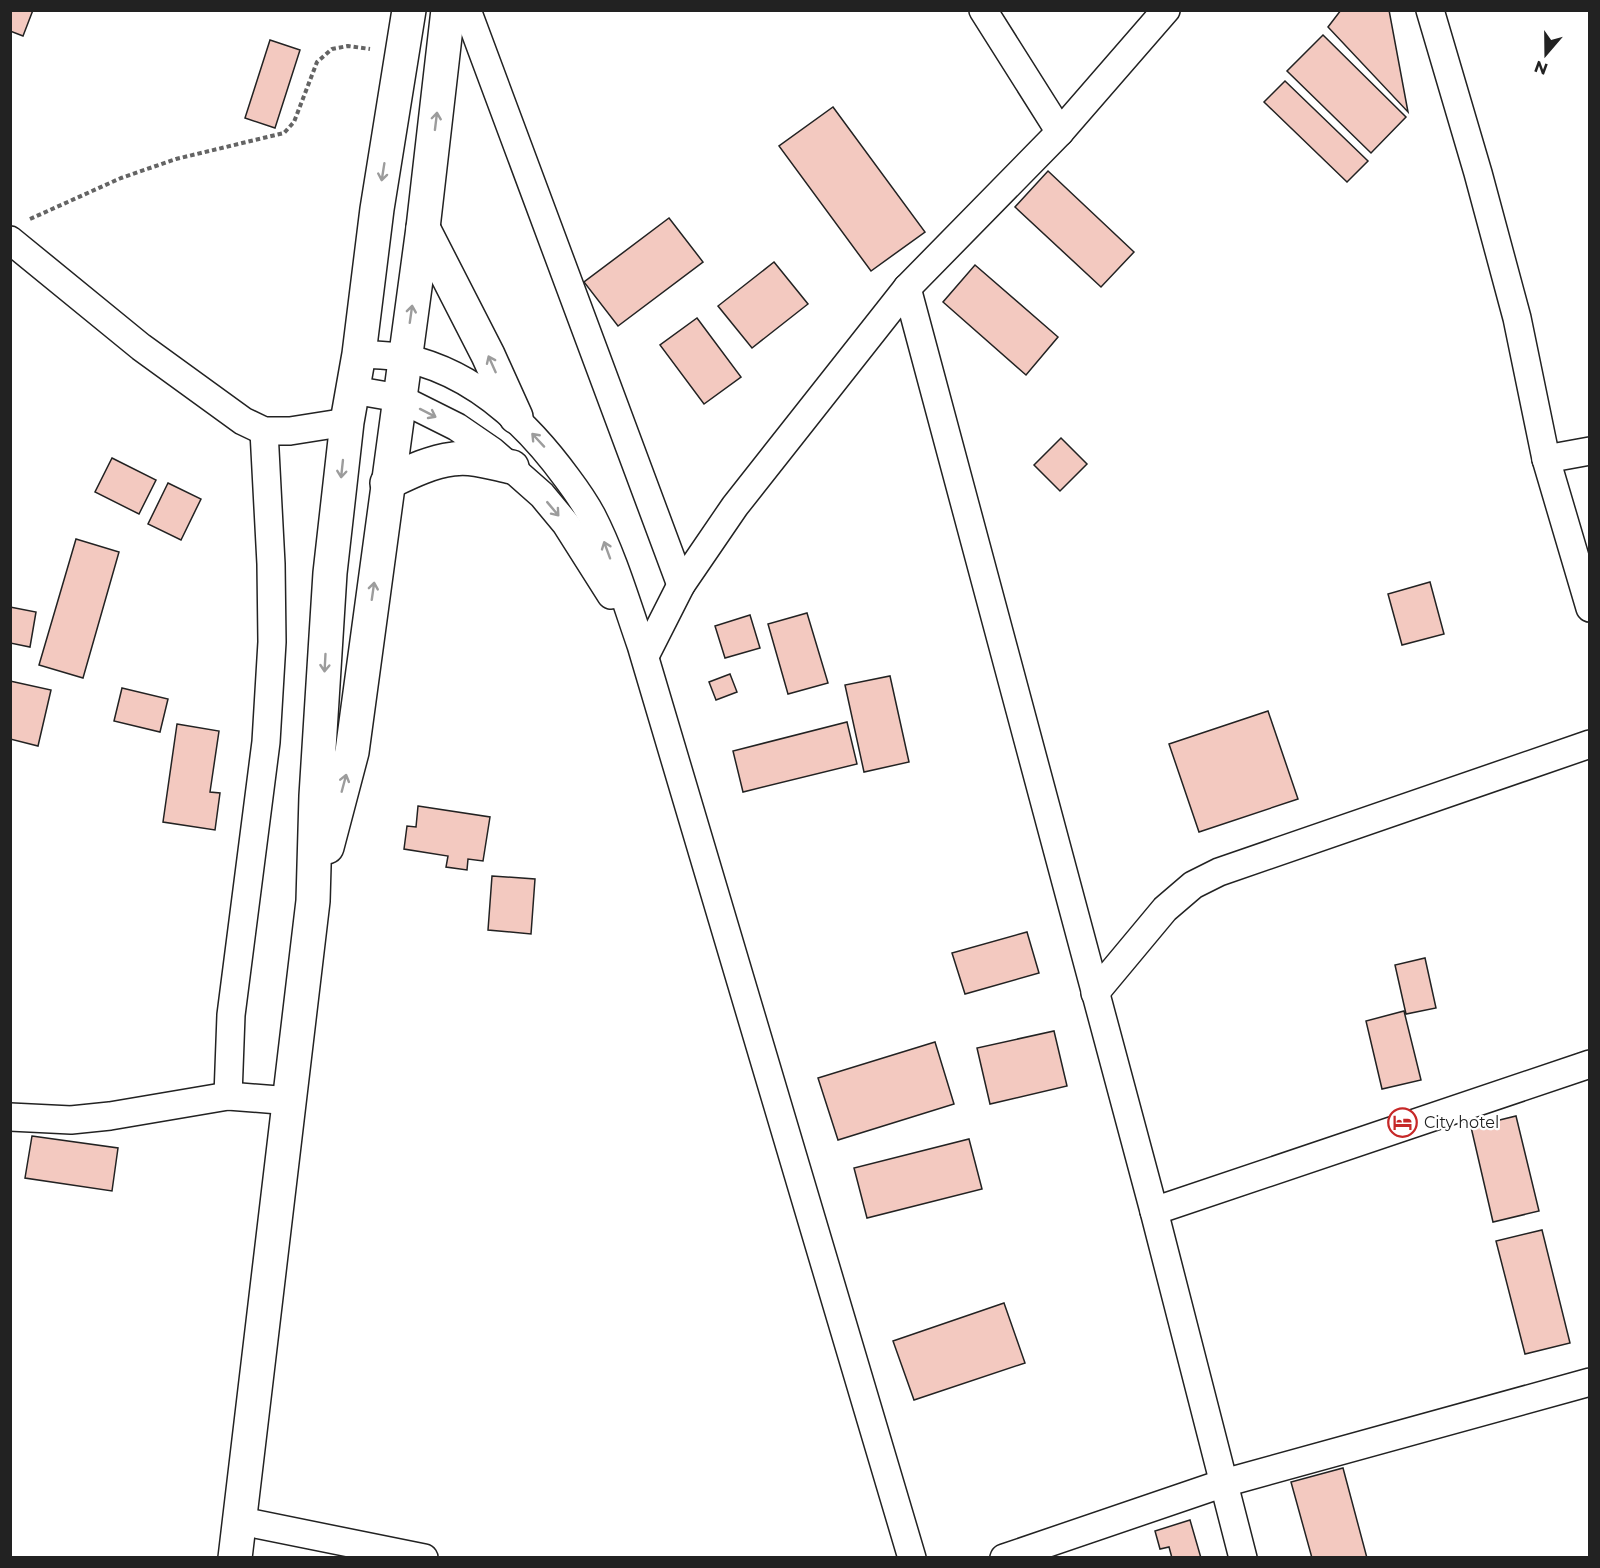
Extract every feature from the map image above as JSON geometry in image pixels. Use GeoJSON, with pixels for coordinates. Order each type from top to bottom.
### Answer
{"type":"FeatureCollection","features":[{"type":"Feature","properties":{"kind":"main road"},"geometry":{"type":"LineString","coordinates":[[236,1557],[313,901],[315,806],[330,573],[347,422],[359,354],[377,209],[409,10]]}},
{"type":"Feature","properties":{"kind":"main road"},"geometry":{"type":"LineString","coordinates":[[313,901],[352,752],[423,228],[448,10]]}},
{"type":"Feature","properties":{"kind":"main road"},"geometry":{"type":"LineString","coordinates":[[423,228],[488,355],[516,417]]}},
{"type":"Feature","properties":{"kind":"main road"},"geometry":{"type":"LineString","coordinates":[[387,483],[422,467],[454,459],[479,460],[513,467]]}},
{"type":"Feature","properties":{"kind":"street"},"geometry":{"type":"LineString","coordinates":[[467,10],[681,585]]}},
{"type":"Feature","properties":{"kind":"street"},"geometry":{"type":"LineString","coordinates":[[983,10],[1060,132]]}},
{"type":"Feature","properties":{"kind":"street"},"geometry":{"type":"LineString","coordinates":[[643,650],[681,585],[735,506],[907,288],[1060,132],[1166,10]]}},
{"type":"Feature","properties":{"kind":"street"},"geometry":{"type":"LineString","coordinates":[[1430,10],[1478,173],[1517,318],[1546,459],[1590,608]]}},
{"type":"Feature","properties":{"kind":"street"},"geometry":{"type":"LineString","coordinates":[[10,240],[141,347],[243,421],[264,431],[290,432],[347,422]]}},
{"type":"Feature","properties":{"kind":"street"},"geometry":{"type":"LineString","coordinates":[[907,288],[1154,1211],[1243,1557]]}},
{"type":"Feature","properties":{"kind":"street"},"geometry":{"type":"LineString","coordinates":[[359,354],[405,358],[431,366],[460,379],[516,417],[547,450],[591,514],[604,542],[643,650],[912,1557]]}},
{"type":"Feature","properties":{"kind":"street"},"geometry":{"type":"LineString","coordinates":[[353,390],[399,398],[457,427],[513,467],[542,495],[566,524],[643,650]]}},
{"type":"Feature","properties":{"kind":"street"},"geometry":{"type":"LineString","coordinates":[[228,1096],[231,1015],[266,742],[272,642],[271,564],[264,431]]}},
{"type":"Feature","properties":{"kind":"street"},"geometry":{"type":"LineString","coordinates":[[1546,459],[1590,451]]}},
{"type":"Feature","properties":{"kind":"street"},"geometry":{"type":"LineString","coordinates":[[1095,993],[1165,909],[1193,885],[1219,872],[1590,744]]}},
{"type":"Feature","properties":{"kind":"street"},"geometry":{"type":"LineString","coordinates":[[1154,1211],[1590,1064]]}},
{"type":"Feature","properties":{"kind":"street"},"geometry":{"type":"LineString","coordinates":[[10,1117],[71,1120],[110,1116],[228,1096],[291,1101]]}},
{"type":"Feature","properties":{"kind":"street"},"geometry":{"type":"LineString","coordinates":[[1004,1557],[1224,1484],[1590,1382]]}},
{"type":"Feature","properties":{"kind":"street"},"geometry":{"type":"LineString","coordinates":[[241,1521],[424,1557]]}},
{"type":"Feature","properties":{"kind":"path"},"geometry":{"type":"LineString","coordinates":[[29,220],[65,201],[132,174],[186,157],[284,133],[294,123],[317,62],[332,49],[348,46],[402,53]]}},
{"type":"Feature","properties":{"kind":"building"},"geometry":{"type":"Polygon","coordinates":[[[10,10],[33,10],[23,36],[10,31],[10,10]]]}},
{"type":"Feature","properties":{"kind":"building"},"geometry":{"type":"Polygon","coordinates":[[[1341,10],[1389,10],[1408,112],[1328,27],[1341,10]]]}},
{"type":"Feature","properties":{"kind":"building"},"geometry":{"type":"Polygon","coordinates":[[[1323,35],[1406,117],[1371,153],[1287,71],[1323,35]]]}},
{"type":"Feature","properties":{"kind":"building"},"geometry":{"type":"Polygon","coordinates":[[[270,40],[300,50],[275,128],[245,118],[270,40]]]}},
{"type":"Feature","properties":{"kind":"building"},"geometry":{"type":"Polygon","coordinates":[[[1285,81],[1368,161],[1347,182],[1264,102],[1285,81]]]}},
{"type":"Feature","properties":{"kind":"building"},"geometry":{"type":"Polygon","coordinates":[[[833,107],[925,232],[871,271],[779,146],[833,107]]]}},
{"type":"Feature","properties":{"kind":"building"},"geometry":{"type":"Polygon","coordinates":[[[1048,171],[1134,252],[1101,287],[1015,207],[1048,171]]]}},
{"type":"Feature","properties":{"kind":"building"},"geometry":{"type":"Polygon","coordinates":[[[669,218],[703,262],[618,326],[584,282],[669,218]]]}},
{"type":"Feature","properties":{"kind":"building"},"geometry":{"type":"Polygon","coordinates":[[[774,262],[808,304],[752,348],[718,306],[774,262]]]}},
{"type":"Feature","properties":{"kind":"building"},"geometry":{"type":"Polygon","coordinates":[[[975,265],[1058,337],[1026,375],[943,302],[975,265]]]}},
{"type":"Feature","properties":{"kind":"building"},"geometry":{"type":"Polygon","coordinates":[[[697,318],[741,377],[704,404],[660,345],[697,318]]]}},
{"type":"Feature","properties":{"kind":"building"},"geometry":{"type":"Polygon","coordinates":[[[1061,438],[1087,464],[1060,491],[1034,465],[1061,438]]]}},
{"type":"Feature","properties":{"kind":"building"},"geometry":{"type":"Polygon","coordinates":[[[112,458],[156,480],[139,514],[95,492],[112,458]]]}},
{"type":"Feature","properties":{"kind":"building"},"geometry":{"type":"Polygon","coordinates":[[[168,483],[201,499],[181,540],[148,524],[168,483]]]}},
{"type":"Feature","properties":{"kind":"building"},"geometry":{"type":"Polygon","coordinates":[[[76,539],[119,552],[83,678],[39,665],[76,539]]]}},
{"type":"Feature","properties":{"kind":"building"},"geometry":{"type":"Polygon","coordinates":[[[1430,582],[1444,634],[1402,645],[1388,594],[1430,582]]]}},
{"type":"Feature","properties":{"kind":"building"},"geometry":{"type":"Polygon","coordinates":[[[10,607],[36,612],[30,647],[10,643],[10,607]]]}},
{"type":"Feature","properties":{"kind":"building"},"geometry":{"type":"Polygon","coordinates":[[[807,613],[828,683],[788,694],[768,624],[807,613]]]}},
{"type":"Feature","properties":{"kind":"building"},"geometry":{"type":"Polygon","coordinates":[[[750,615],[760,648],[725,658],[715,626],[750,615]]]}},
{"type":"Feature","properties":{"kind":"building"},"geometry":{"type":"Polygon","coordinates":[[[730,674],[737,692],[716,700],[709,682],[730,674]]]}},
{"type":"Feature","properties":{"kind":"building"},"geometry":{"type":"Polygon","coordinates":[[[890,676],[909,762],[864,772],[845,685],[890,676]]]}},
{"type":"Feature","properties":{"kind":"building"},"geometry":{"type":"Polygon","coordinates":[[[10,681],[51,690],[38,746],[10,739],[10,681]]]}},
{"type":"Feature","properties":{"kind":"building"},"geometry":{"type":"Polygon","coordinates":[[[122,688],[168,699],[160,732],[114,721],[122,688]]]}},
{"type":"Feature","properties":{"kind":"building"},"geometry":{"type":"Polygon","coordinates":[[[1268,711],[1298,799],[1199,832],[1169,744],[1268,711]]]}},
{"type":"Feature","properties":{"kind":"building"},"geometry":{"type":"Polygon","coordinates":[[[847,722],[857,764],[743,792],[733,751],[847,722]]]}},
{"type":"Feature","properties":{"kind":"building"},"geometry":{"type":"Polygon","coordinates":[[[177,724],[219,731],[210,792],[220,793],[215,830],[163,822],[177,724]]]}},
{"type":"Feature","properties":{"kind":"building"},"geometry":{"type":"Polygon","coordinates":[[[418,806],[490,817],[483,861],[468,859],[467,870],[446,867],[448,856],[404,849],[407,826],[416,827],[418,806]]]}},
{"type":"Feature","properties":{"kind":"building"},"geometry":{"type":"Polygon","coordinates":[[[492,876],[535,879],[531,934],[488,930],[492,876]]]}},
{"type":"Feature","properties":{"kind":"building"},"geometry":{"type":"Polygon","coordinates":[[[1027,932],[1039,973],[965,994],[952,953],[1027,932]]]}},
{"type":"Feature","properties":{"kind":"building"},"geometry":{"type":"Polygon","coordinates":[[[1425,958],[1436,1008],[1406,1014],[1395,965],[1425,958]]]}},
{"type":"Feature","properties":{"kind":"building"},"geometry":{"type":"Polygon","coordinates":[[[1404,1011],[1421,1080],[1382,1089],[1366,1021],[1404,1011]]]}},
{"type":"Feature","properties":{"kind":"building"},"geometry":{"type":"Polygon","coordinates":[[[1054,1031],[1067,1086],[990,1104],[977,1048],[1054,1031]]]}},
{"type":"Feature","properties":{"kind":"building"},"geometry":{"type":"Polygon","coordinates":[[[935,1042],[954,1104],[838,1140],[818,1078],[935,1042]]]}},
{"type":"Feature","properties":{"kind":"building"},"geometry":{"type":"Polygon","coordinates":[[[1516,1116],[1539,1211],[1493,1222],[1471,1127],[1516,1116]]]}},
{"type":"Feature","properties":{"kind":"building"},"geometry":{"type":"Polygon","coordinates":[[[32,1136],[118,1148],[112,1191],[25,1178],[32,1136]]]}},
{"type":"Feature","properties":{"kind":"building"},"geometry":{"type":"Polygon","coordinates":[[[969,1139],[982,1189],[867,1218],[854,1168],[969,1139]]]}},
{"type":"Feature","properties":{"kind":"building"},"geometry":{"type":"Polygon","coordinates":[[[1542,1230],[1570,1343],[1525,1354],[1496,1241],[1542,1230]]]}},
{"type":"Feature","properties":{"kind":"building"},"geometry":{"type":"Polygon","coordinates":[[[1004,1303],[1025,1363],[914,1400],[893,1341],[1004,1303]]]}},
{"type":"Feature","properties":{"kind":"building"},"geometry":{"type":"Polygon","coordinates":[[[1343,1468],[1367,1558],[1312,1558],[1291,1482],[1343,1468]]]}},
{"type":"Feature","properties":{"kind":"building"},"geometry":{"type":"Polygon","coordinates":[[[1190,1520],[1201,1558],[1172,1558],[1169,1547],[1160,1549],[1155,1531],[1190,1520]]]}},
{"type":"Feature","properties":{"kind":"place","name":"City hotel"},"geometry":{"type":"Point","coordinates":[1403,1122]}}]}
